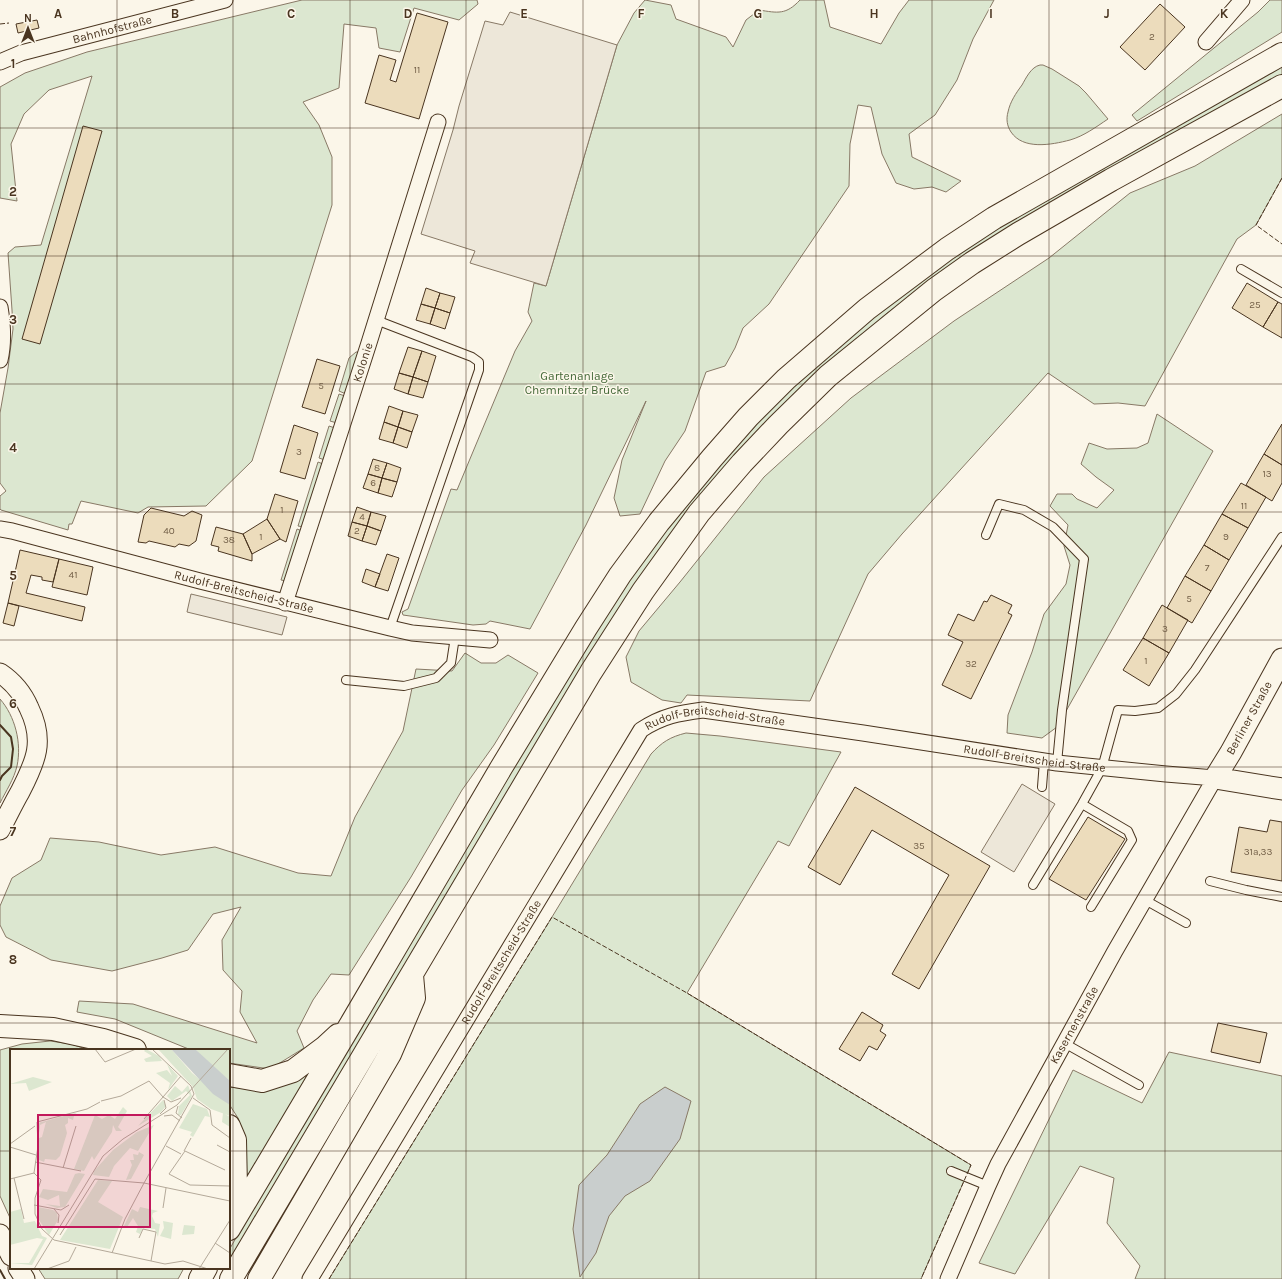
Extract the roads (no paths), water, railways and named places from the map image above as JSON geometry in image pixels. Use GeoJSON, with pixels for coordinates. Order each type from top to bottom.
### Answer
{"type":"FeatureCollection","features":[{"type":"Feature","properties":{"kind":"highway"},"geometry":{"type":"LineString","coordinates":[[230,1226],[586,628],[620,575],[659,522],[748,417],[786,379],[861,314],[947,249],[1007,211],[1282,54]]}},
{"type":"Feature","properties":{"kind":"highway"},"geometry":{"type":"LineString","coordinates":[[231,1279],[591,672],[643,592],[699,513],[742,463],[828,376],[934,290],[972,263],[1018,234],[1111,180],[1282,86]]}},
{"type":"Feature","properties":{"kind":"highway"},"geometry":{"type":"LineString","coordinates":[[259,1279],[390,1054],[414,998],[412,974]]}},
{"type":"Feature","properties":{"kind":"highway"},"geometry":{"type":"LineString","coordinates":[[230,1076],[262,1081],[293,1071],[325,1047],[352,1022]]}},
{"type":"Feature","properties":{"kind":"highway"},"geometry":{"type":"LineString","coordinates":[[0,1026],[53,1030],[103,1040],[132,1049]]}},
{"type":"Feature","properties":{"kind":"highway"},"geometry":{"type":"LineString","coordinates":[[230,1128],[235,1140],[236,1188],[230,1222]]}},
{"type":"Feature","properties":{"kind":"highway"},"geometry":{"type":"LineString","coordinates":[[200,1279],[205,1269]]}},
{"type":"Feature","properties":{"kind":"main road","name":"Berliner Straße"},"geometry":{"type":"LineString","coordinates":[[1215,778],[1282,659]]}},
{"type":"Feature","properties":{"kind":"main road","name":"Rudolf-Breitscheid-Straße"},"geometry":{"type":"LineString","coordinates":[[1215,778],[1282,789]]}},
{"type":"Feature","properties":{"kind":"street","name":"Bahnhofstraße"},"geometry":{"type":"LineString","coordinates":[[0,62],[21,53],[225,0]]}},
{"type":"Feature","properties":{"kind":"street"},"geometry":{"type":"LineString","coordinates":[[1206,42],[1242,0]]}},
{"type":"Feature","properties":{"kind":"street","name":"Kolonie"},"geometry":{"type":"LineString","coordinates":[[285,603],[438,122]]}},
{"type":"Feature","properties":{"kind":"street"},"geometry":{"type":"LineString","coordinates":[[0,308],[2,318],[3,348],[0,360]]}},
{"type":"Feature","properties":{"kind":"street","name":"Rudolf-Breitscheid-Straße"},"geometry":{"type":"LineString","coordinates":[[0,529],[285,603],[412,633],[490,640]]}},
{"type":"Feature","properties":{"kind":"street"},"geometry":{"type":"LineString","coordinates":[[0,673],[7,677],[27,702],[34,716],[38,731],[36,758],[29,775],[0,830]]}},
{"type":"Feature","properties":{"kind":"street","name":"Rudolf-Breitscheid-Straße"},"geometry":{"type":"LineString","coordinates":[[310,1279],[641,730],[650,724],[679,713],[703,710],[1050,762],[1215,778]]}},
{"type":"Feature","properties":{"kind":"street","name":"Kasernenstraße"},"geometry":{"type":"LineString","coordinates":[[948,1279],[988,1186],[1064,1043],[1215,778]]}},
{"type":"Feature","properties":{"kind":"street"},"geometry":{"type":"LineString","coordinates":[[0,1234],[4,1245],[10,1254]]}},
{"type":"Feature","properties":{"kind":"street"},"geometry":{"type":"LineString","coordinates":[[19,1269],[25,1279]]}},
{"type":"Feature","properties":{"kind":"lane"},"geometry":{"type":"LineString","coordinates":[[1241,269],[1282,293]]}},
{"type":"Feature","properties":{"kind":"lane"},"geometry":{"type":"LineString","coordinates":[[376,320],[472,357],[479,362],[479,370],[390,628]]}},
{"type":"Feature","properties":{"kind":"lane"},"geometry":{"type":"LineString","coordinates":[[986,535],[999,504],[1024,510],[1053,527],[1084,559],[1062,710],[1050,762],[1042,786]]}},
{"type":"Feature","properties":{"kind":"lane"},"geometry":{"type":"LineString","coordinates":[[1033,885],[1102,768],[1118,710],[1135,711],[1158,708],[1176,694],[1195,670],[1281,541]]}},
{"type":"Feature","properties":{"kind":"lane"},"geometry":{"type":"LineString","coordinates":[[346,680],[404,686],[436,678],[451,663],[455,637]]}},
{"type":"Feature","properties":{"kind":"lane"},"geometry":{"type":"LineString","coordinates":[[1082,804],[1128,831],[1132,840],[1091,907]]}},
{"type":"Feature","properties":{"kind":"lane"},"geometry":{"type":"LineString","coordinates":[[1210,881],[1282,897]]}},
{"type":"Feature","properties":{"kind":"lane"},"geometry":{"type":"LineString","coordinates":[[1145,900],[1186,923]]}},
{"type":"Feature","properties":{"kind":"lane"},"geometry":{"type":"LineString","coordinates":[[1064,1043],[1139,1086]]}},
{"type":"Feature","properties":{"kind":"lane"},"geometry":{"type":"LineString","coordinates":[[951,1170],[988,1186]]}},
{"type":"Feature","properties":{"kind":"park label","name":"Gartenanlage Chemnitzer Brücke"},"geometry":{"type":"Point","coordinates":[577,383]}}]}
